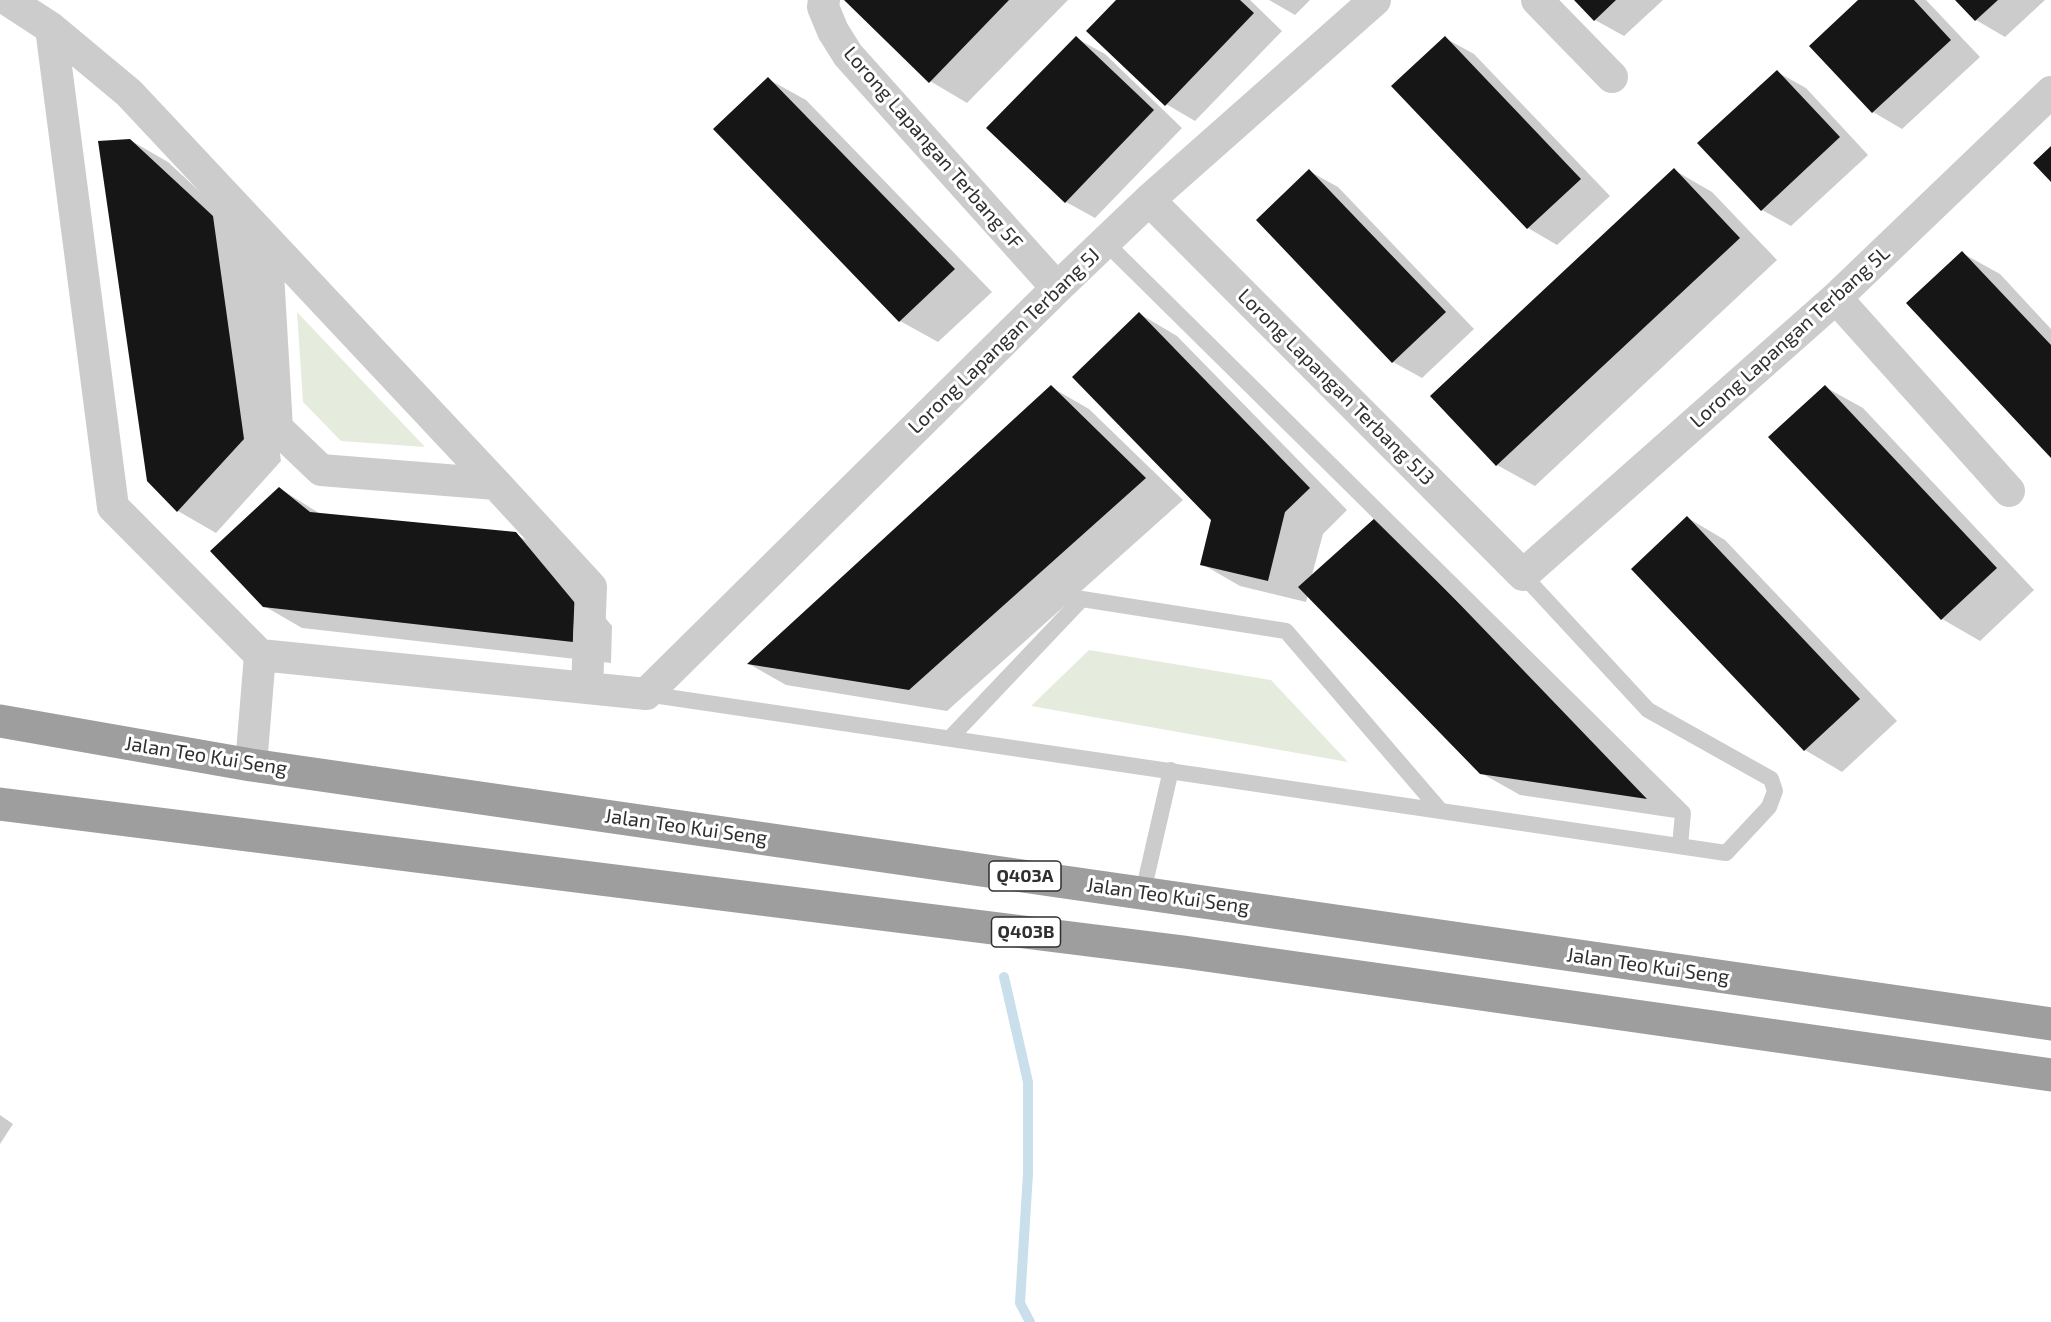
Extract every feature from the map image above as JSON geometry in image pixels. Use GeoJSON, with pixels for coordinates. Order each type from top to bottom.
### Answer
{"type":"FeatureCollection","features":[{"type":"Feature","properties":{"kind":"highway","name":"Jalan Teo Kui Seng"},"geometry":{"type":"LineString","coordinates":[[0,721],[252,765],[2051,1024]]}},
{"type":"Feature","properties":{"kind":"highway","name":"Q403B"},"geometry":{"type":"LineString","coordinates":[[0,804],[1184,952],[2051,1075]]}},
{"type":"Feature","properties":{"kind":"street"},"geometry":{"type":"LineString","coordinates":[[8,0],[51,28],[129,93],[591,587],[587,688]]}},
{"type":"Feature","properties":{"kind":"street","name":"Lorong Lapangan Terbang 5F"},"geometry":{"type":"LineString","coordinates":[[824,0],[823,7],[833,30],[848,55],[1057,288]]}},
{"type":"Feature","properties":{"kind":"street","name":"Lorong Lapangan Terbang 5J"},"geometry":{"type":"LineString","coordinates":[[646,694],[1149,200],[1375,0]]}},
{"type":"Feature","properties":{"kind":"street"},"geometry":{"type":"LineString","coordinates":[[1537,0],[1612,77]]}},
{"type":"Feature","properties":{"kind":"street"},"geometry":{"type":"LineString","coordinates":[[51,28],[113,507],[260,655],[646,694]]}},
{"type":"Feature","properties":{"kind":"street","name":"Lorong Lapangan Terbang 5L"},"geometry":{"type":"LineString","coordinates":[[1523,575],[1836,298],[2051,92]]}},
{"type":"Feature","properties":{"kind":"street","name":"Lorong Lapangan Terbang 5J3"},"geometry":{"type":"LineString","coordinates":[[1149,200],[1523,575]]}},
{"type":"Feature","properties":{"kind":"street"},"geometry":{"type":"LineString","coordinates":[[266,239],[277,428],[321,470],[496,484]]}},
{"type":"Feature","properties":{"kind":"street"},"geometry":{"type":"LineString","coordinates":[[1836,298],[2009,491]]}},
{"type":"Feature","properties":{"kind":"street"},"geometry":{"type":"LineString","coordinates":[[252,765],[260,655]]}},
{"type":"Feature","properties":{"kind":"lane"},"geometry":{"type":"LineString","coordinates":[[1105,242],[1683,813],[1680,846]]}},
{"type":"Feature","properties":{"kind":"lane"},"geometry":{"type":"LineString","coordinates":[[646,694],[1726,853],[1769,807],[1775,791],[1771,779],[1648,710],[1523,575]]}},
{"type":"Feature","properties":{"kind":"lane"},"geometry":{"type":"LineString","coordinates":[[950,738],[1082,599],[1287,631],[1440,810]]}},
{"type":"Feature","properties":{"kind":"lane"},"geometry":{"type":"LineString","coordinates":[[1143,892],[1171,770]]}},
{"type":"Feature","properties":{"kind":"green space"},"geometry":{"type":"Polygon","coordinates":[[[297,312],[425,447],[341,441],[303,402],[297,312]]]}},
{"type":"Feature","properties":{"kind":"green space"},"geometry":{"type":"Polygon","coordinates":[[[1089,650],[1271,680],[1348,762],[1031,706],[1089,650]]]}},
{"type":"Feature","properties":{"kind":"building"},"geometry":{"type":"Polygon","coordinates":[[[844,0],[1009,0],[929,83],[844,0]]]}},
{"type":"Feature","properties":{"kind":"building"},"geometry":{"type":"Polygon","coordinates":[[[1116,0],[1240,0],[1254,13],[1165,106],[1086,31],[1116,0]]]}},
{"type":"Feature","properties":{"kind":"building"},"geometry":{"type":"Polygon","coordinates":[[[1574,0],[1616,0],[1594,21],[1574,0]]]}},
{"type":"Feature","properties":{"kind":"building"},"geometry":{"type":"Polygon","coordinates":[[[1858,0],[1914,0],[1951,40],[1872,113],[1809,46],[1858,0]]]}},
{"type":"Feature","properties":{"kind":"building"},"geometry":{"type":"Polygon","coordinates":[[[1955,0],[1998,0],[1975,21],[1955,0]]]}},
{"type":"Feature","properties":{"kind":"building"},"geometry":{"type":"Polygon","coordinates":[[[1076,36],[1154,110],[1065,203],[986,128],[1076,36]]]}},
{"type":"Feature","properties":{"kind":"building"},"geometry":{"type":"Polygon","coordinates":[[[1445,36],[1581,179],[1527,229],[1391,86],[1445,36]]]}},
{"type":"Feature","properties":{"kind":"building"},"geometry":{"type":"Polygon","coordinates":[[[1777,70],[1840,137],[1761,211],[1697,143],[1777,70]]]}},
{"type":"Feature","properties":{"kind":"building"},"geometry":{"type":"Polygon","coordinates":[[[768,77],[955,269],[899,322],[713,129],[768,77]]]}},
{"type":"Feature","properties":{"kind":"building"},"geometry":{"type":"Polygon","coordinates":[[[130,139],[213,216],[244,439],[177,512],[147,481],[98,141],[130,139]]]}},
{"type":"Feature","properties":{"kind":"building"},"geometry":{"type":"Polygon","coordinates":[[[2051,146],[2051,182],[2033,163],[2051,146]]]}},
{"type":"Feature","properties":{"kind":"building"},"geometry":{"type":"Polygon","coordinates":[[[1674,168],[1740,238],[1496,466],[1430,396],[1674,168]]]}},
{"type":"Feature","properties":{"kind":"building"},"geometry":{"type":"Polygon","coordinates":[[[1309,169],[1446,312],[1392,363],[1256,220],[1309,169]]]}},
{"type":"Feature","properties":{"kind":"building"},"geometry":{"type":"Polygon","coordinates":[[[1962,251],[2051,345],[2051,458],[1906,303],[1962,251]]]}},
{"type":"Feature","properties":{"kind":"building"},"geometry":{"type":"Polygon","coordinates":[[[1139,312],[1310,488],[1285,512],[1268,581],[1200,565],[1211,520],[1072,377],[1139,312]]]}},
{"type":"Feature","properties":{"kind":"building"},"geometry":{"type":"Polygon","coordinates":[[[1051,385],[1146,478],[909,690],[747,664],[1051,385]]]}},
{"type":"Feature","properties":{"kind":"building"},"geometry":{"type":"Polygon","coordinates":[[[1825,385],[1997,568],[1941,620],[1768,437],[1825,385]]]}},
{"type":"Feature","properties":{"kind":"building"},"geometry":{"type":"Polygon","coordinates":[[[279,487],[310,512],[516,532],[575,603],[573,642],[263,607],[210,551],[279,487]]]}},
{"type":"Feature","properties":{"kind":"building"},"geometry":{"type":"Polygon","coordinates":[[[1687,516],[1860,699],[1804,751],[1631,569],[1687,516]]]}},
{"type":"Feature","properties":{"kind":"building"},"geometry":{"type":"Polygon","coordinates":[[[1376,517],[1647,799],[1480,774],[1298,587],[1376,517]]]}},
{"type":"Feature","properties":{"kind":"waterway"},"geometry":{"type":"LineString","coordinates":[[1004,977],[1028,1082],[1028,1173],[1020,1303],[1030,1322]]}}]}
